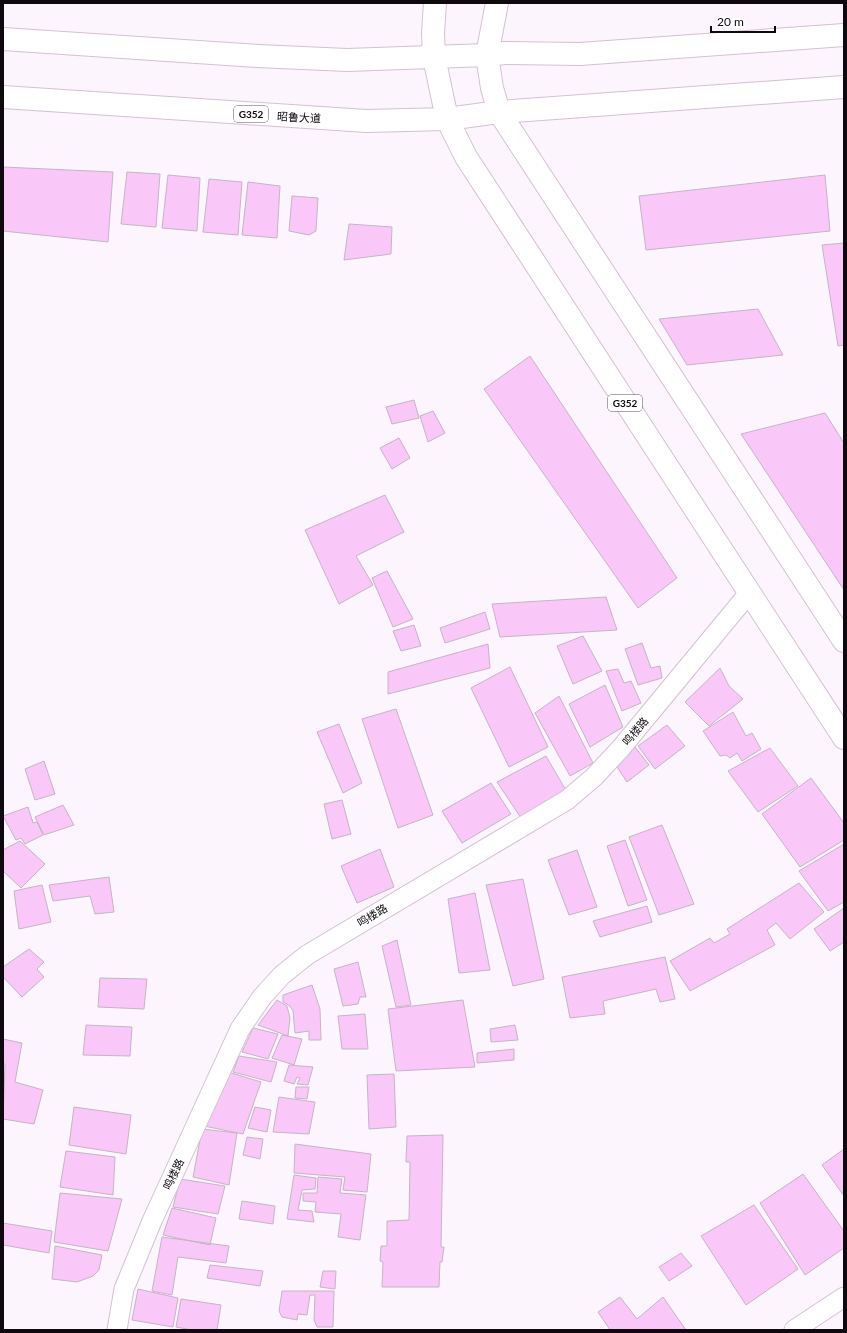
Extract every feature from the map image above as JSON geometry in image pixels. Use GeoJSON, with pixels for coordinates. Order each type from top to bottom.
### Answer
{"type":"FeatureCollection","features":[{"type":"Feature","properties":{"kind":"main road"},"geometry":{"type":"LineString","coordinates":[[434,57],[433,33],[435,3]]}},
{"type":"Feature","properties":{"kind":"main road"},"geometry":{"type":"LineString","coordinates":[[497,3],[487,55],[492,88],[499,112],[844,641]]}},
{"type":"Feature","properties":{"kind":"main road"},"geometry":{"type":"LineString","coordinates":[[3,39],[258,56],[332,59],[391,59],[505,53],[580,54],[844,35]]}},
{"type":"Feature","properties":{"kind":"main road","name":"G352"},"geometry":{"type":"LineString","coordinates":[[434,57],[447,119],[466,157],[844,738]]}},
{"type":"Feature","properties":{"kind":"main road","name":"昭鲁大道"},"geometry":{"type":"LineString","coordinates":[[3,97],[366,121],[447,119],[499,112],[844,87]]}},
{"type":"Feature","properties":{"kind":"street","name":"鸣楼路"},"geometry":{"type":"LineString","coordinates":[[118,1323],[124,1289],[152,1221],[240,1030],[262,997],[282,975],[307,954],[567,800],[594,777],[621,748],[750,593]]}},
{"type":"Feature","properties":{"kind":"street"},"geometry":{"type":"LineString","coordinates":[[794,1330],[844,1297]]}},
{"type":"Feature","properties":{"kind":"building"},"geometry":{"type":"Polygon","coordinates":[[[3,167],[113,172],[108,242],[3,231],[3,167]]]}},
{"type":"Feature","properties":{"kind":"building"},"geometry":{"type":"Polygon","coordinates":[[[127,172],[160,174],[156,227],[121,224],[127,172]]]}},
{"type":"Feature","properties":{"kind":"building"},"geometry":{"type":"Polygon","coordinates":[[[168,175],[200,178],[197,231],[162,228],[168,175]]]}},
{"type":"Feature","properties":{"kind":"building"},"geometry":{"type":"Polygon","coordinates":[[[825,175],[830,231],[646,250],[639,196],[825,175]]]}},
{"type":"Feature","properties":{"kind":"building"},"geometry":{"type":"Polygon","coordinates":[[[209,179],[242,182],[238,235],[203,232],[209,179]]]}},
{"type":"Feature","properties":{"kind":"building"},"geometry":{"type":"Polygon","coordinates":[[[248,182],[280,186],[277,238],[242,235],[248,182]]]}},
{"type":"Feature","properties":{"kind":"building"},"geometry":{"type":"Polygon","coordinates":[[[292,196],[318,198],[316,231],[309,235],[289,231],[292,196]]]}},
{"type":"Feature","properties":{"kind":"building"},"geometry":{"type":"Polygon","coordinates":[[[349,224],[392,227],[391,254],[344,260],[349,224]]]}},
{"type":"Feature","properties":{"kind":"building"},"geometry":{"type":"Polygon","coordinates":[[[844,243],[844,345],[838,346],[822,245],[844,243]]]}},
{"type":"Feature","properties":{"kind":"building"},"geometry":{"type":"Polygon","coordinates":[[[758,309],[783,355],[687,365],[659,319],[758,309]]]}},
{"type":"Feature","properties":{"kind":"building"},"geometry":{"type":"Polygon","coordinates":[[[530,356],[677,578],[638,608],[484,389],[530,356]]]}},
{"type":"Feature","properties":{"kind":"building"},"geometry":{"type":"Polygon","coordinates":[[[414,400],[419,418],[392,424],[386,407],[414,400]]]}},
{"type":"Feature","properties":{"kind":"building"},"geometry":{"type":"Polygon","coordinates":[[[433,411],[445,433],[428,442],[420,416],[433,411]]]}},
{"type":"Feature","properties":{"kind":"building"},"geometry":{"type":"Polygon","coordinates":[[[825,413],[844,443],[844,590],[741,434],[825,413]]]}},
{"type":"Feature","properties":{"kind":"building"},"geometry":{"type":"Polygon","coordinates":[[[399,438],[410,458],[392,469],[380,448],[399,438]]]}},
{"type":"Feature","properties":{"kind":"building"},"geometry":{"type":"Polygon","coordinates":[[[385,495],[404,532],[356,556],[373,585],[339,604],[305,530],[385,495]]]}},
{"type":"Feature","properties":{"kind":"building"},"geometry":{"type":"Polygon","coordinates":[[[387,571],[413,619],[393,627],[372,578],[387,571]]]}},
{"type":"Feature","properties":{"kind":"building"},"geometry":{"type":"Polygon","coordinates":[[[606,597],[617,630],[500,637],[492,604],[606,597]]]}},
{"type":"Feature","properties":{"kind":"building"},"geometry":{"type":"Polygon","coordinates":[[[485,612],[490,629],[445,643],[440,628],[485,612]]]}},
{"type":"Feature","properties":{"kind":"building"},"geometry":{"type":"Polygon","coordinates":[[[414,625],[421,646],[401,651],[393,631],[414,625]]]}},
{"type":"Feature","properties":{"kind":"building"},"geometry":{"type":"Polygon","coordinates":[[[583,636],[602,671],[573,684],[557,646],[583,636]]]}},
{"type":"Feature","properties":{"kind":"building"},"geometry":{"type":"Polygon","coordinates":[[[642,643],[651,668],[660,666],[662,678],[638,685],[625,649],[642,643]]]}},
{"type":"Feature","properties":{"kind":"building"},"geometry":{"type":"Polygon","coordinates":[[[488,644],[490,668],[388,694],[388,672],[488,644]]]}},
{"type":"Feature","properties":{"kind":"building"},"geometry":{"type":"Polygon","coordinates":[[[510,667],[548,747],[509,767],[471,688],[510,667]]]}},
{"type":"Feature","properties":{"kind":"building"},"geometry":{"type":"Polygon","coordinates":[[[720,668],[729,686],[743,699],[709,726],[685,702],[720,668]]]}},
{"type":"Feature","properties":{"kind":"building"},"geometry":{"type":"Polygon","coordinates":[[[618,669],[624,683],[631,681],[641,703],[622,711],[606,671],[618,669]]]}},
{"type":"Feature","properties":{"kind":"building"},"geometry":{"type":"Polygon","coordinates":[[[605,685],[623,727],[590,747],[569,704],[605,685]]]}},
{"type":"Feature","properties":{"kind":"building"},"geometry":{"type":"Polygon","coordinates":[[[559,696],[593,763],[570,776],[535,713],[559,696]]]}},
{"type":"Feature","properties":{"kind":"building"},"geometry":{"type":"Polygon","coordinates":[[[396,709],[433,815],[398,828],[362,719],[396,709]]]}},
{"type":"Feature","properties":{"kind":"building"},"geometry":{"type":"Polygon","coordinates":[[[733,712],[746,736],[752,733],[761,749],[742,761],[737,753],[730,758],[726,755],[720,756],[703,731],[733,712]]]}},
{"type":"Feature","properties":{"kind":"building"},"geometry":{"type":"Polygon","coordinates":[[[339,724],[362,783],[343,793],[317,732],[339,724]]]}},
{"type":"Feature","properties":{"kind":"building"},"geometry":{"type":"Polygon","coordinates":[[[667,725],[685,746],[655,769],[638,746],[667,725]]]}},
{"type":"Feature","properties":{"kind":"building"},"geometry":{"type":"Polygon","coordinates":[[[635,747],[649,765],[627,782],[615,764],[635,747]]]}},
{"type":"Feature","properties":{"kind":"building"},"geometry":{"type":"Polygon","coordinates":[[[770,748],[798,786],[758,812],[728,771],[770,748]]]}},
{"type":"Feature","properties":{"kind":"building"},"geometry":{"type":"Polygon","coordinates":[[[546,756],[567,792],[521,818],[497,782],[546,756]]]}},
{"type":"Feature","properties":{"kind":"building"},"geometry":{"type":"Polygon","coordinates":[[[44,761],[55,794],[35,800],[25,769],[44,761]]]}},
{"type":"Feature","properties":{"kind":"building"},"geometry":{"type":"Polygon","coordinates":[[[811,778],[844,823],[844,840],[800,867],[762,814],[811,778]]]}},
{"type":"Feature","properties":{"kind":"building"},"geometry":{"type":"Polygon","coordinates":[[[491,783],[511,814],[462,843],[442,811],[491,783]]]}},
{"type":"Feature","properties":{"kind":"building"},"geometry":{"type":"Polygon","coordinates":[[[342,800],[351,834],[332,839],[324,804],[342,800]]]}},
{"type":"Feature","properties":{"kind":"building"},"geometry":{"type":"Polygon","coordinates":[[[63,805],[74,825],[44,835],[35,817],[63,805]]]}},
{"type":"Feature","properties":{"kind":"building"},"geometry":{"type":"Polygon","coordinates":[[[28,807],[33,823],[37,822],[43,835],[25,844],[21,838],[16,840],[3,816],[28,807]]]}},
{"type":"Feature","properties":{"kind":"building"},"geometry":{"type":"Polygon","coordinates":[[[662,825],[694,904],[659,915],[629,837],[662,825]]]}},
{"type":"Feature","properties":{"kind":"building"},"geometry":{"type":"Polygon","coordinates":[[[625,840],[647,900],[628,906],[607,846],[625,840]]]}},
{"type":"Feature","properties":{"kind":"building"},"geometry":{"type":"Polygon","coordinates":[[[20,841],[45,864],[21,888],[3,871],[3,850],[20,841]]]}},
{"type":"Feature","properties":{"kind":"building"},"geometry":{"type":"Polygon","coordinates":[[[844,844],[844,902],[828,911],[799,871],[844,844]]]}},
{"type":"Feature","properties":{"kind":"building"},"geometry":{"type":"Polygon","coordinates":[[[380,849],[394,887],[357,903],[341,866],[380,849]]]}},
{"type":"Feature","properties":{"kind":"building"},"geometry":{"type":"Polygon","coordinates":[[[577,850],[597,907],[569,915],[548,860],[577,850]]]}},
{"type":"Feature","properties":{"kind":"building"},"geometry":{"type":"Polygon","coordinates":[[[109,877],[114,912],[95,914],[90,896],[53,901],[49,885],[109,877]]]}},
{"type":"Feature","properties":{"kind":"building"},"geometry":{"type":"Polygon","coordinates":[[[523,879],[544,979],[513,986],[486,885],[523,879]]]}},
{"type":"Feature","properties":{"kind":"building"},"geometry":{"type":"Polygon","coordinates":[[[799,883],[824,912],[790,939],[776,923],[767,930],[775,945],[690,991],[670,961],[710,938],[714,943],[730,934],[727,929],[799,883]]]}},
{"type":"Feature","properties":{"kind":"building"},"geometry":{"type":"Polygon","coordinates":[[[42,885],[51,922],[19,929],[14,891],[42,885]]]}},
{"type":"Feature","properties":{"kind":"building"},"geometry":{"type":"Polygon","coordinates":[[[475,893],[490,970],[459,973],[448,899],[475,893]]]}},
{"type":"Feature","properties":{"kind":"building"},"geometry":{"type":"Polygon","coordinates":[[[647,906],[652,922],[600,937],[593,921],[647,906]]]}},
{"type":"Feature","properties":{"kind":"building"},"geometry":{"type":"Polygon","coordinates":[[[844,908],[844,942],[830,951],[814,929],[844,908]]]}},
{"type":"Feature","properties":{"kind":"building"},"geometry":{"type":"Polygon","coordinates":[[[397,940],[411,1005],[396,1007],[382,946],[397,940]]]}},
{"type":"Feature","properties":{"kind":"building"},"geometry":{"type":"Polygon","coordinates":[[[29,949],[44,962],[37,969],[44,977],[22,997],[3,977],[3,967],[29,949]]]}},
{"type":"Feature","properties":{"kind":"building"},"geometry":{"type":"Polygon","coordinates":[[[665,957],[675,999],[660,1002],[656,989],[603,1001],[605,1014],[570,1018],[562,977],[665,957]]]}},
{"type":"Feature","properties":{"kind":"building"},"geometry":{"type":"Polygon","coordinates":[[[358,962],[366,997],[360,997],[358,1004],[343,1006],[334,969],[358,962]]]}},
{"type":"Feature","properties":{"kind":"building"},"geometry":{"type":"Polygon","coordinates":[[[100,978],[147,979],[144,1009],[98,1007],[100,978]]]}},
{"type":"Feature","properties":{"kind":"building"},"geometry":{"type":"Polygon","coordinates":[[[312,985],[320,1009],[321,1040],[309,1040],[309,1031],[295,1033],[293,1011],[290,1006],[283,1002],[283,995],[312,985]]]}},
{"type":"Feature","properties":{"kind":"building"},"geometry":{"type":"Polygon","coordinates":[[[277,1000],[287,1006],[290,1018],[288,1036],[258,1025],[277,1000]]]}},
{"type":"Feature","properties":{"kind":"building"},"geometry":{"type":"Polygon","coordinates":[[[463,1000],[475,1067],[396,1071],[388,1009],[463,1000]]]}},
{"type":"Feature","properties":{"kind":"building"},"geometry":{"type":"Polygon","coordinates":[[[365,1014],[368,1049],[342,1049],[338,1016],[365,1014]]]}},
{"type":"Feature","properties":{"kind":"building"},"geometry":{"type":"Polygon","coordinates":[[[86,1025],[132,1027],[130,1056],[83,1055],[86,1025]]]}},
{"type":"Feature","properties":{"kind":"building"},"geometry":{"type":"Polygon","coordinates":[[[515,1025],[518,1040],[491,1042],[490,1029],[515,1025]]]}},
{"type":"Feature","properties":{"kind":"building"},"geometry":{"type":"Polygon","coordinates":[[[253,1028],[278,1034],[268,1059],[242,1052],[253,1028]]]}},
{"type":"Feature","properties":{"kind":"building"},"geometry":{"type":"Polygon","coordinates":[[[282,1035],[302,1039],[294,1065],[272,1058],[282,1035]]]}},
{"type":"Feature","properties":{"kind":"building"},"geometry":{"type":"Polygon","coordinates":[[[3,1039],[22,1043],[15,1082],[43,1090],[34,1124],[3,1119],[5,1064],[3,1064],[3,1039]]]}},
{"type":"Feature","properties":{"kind":"building"},"geometry":{"type":"Polygon","coordinates":[[[514,1049],[514,1060],[477,1063],[477,1053],[514,1049]]]}},
{"type":"Feature","properties":{"kind":"building"},"geometry":{"type":"Polygon","coordinates":[[[239,1056],[277,1062],[271,1082],[233,1072],[239,1056]]]}},
{"type":"Feature","properties":{"kind":"building"},"geometry":{"type":"Polygon","coordinates":[[[289,1065],[313,1067],[308,1085],[297,1084],[300,1078],[297,1077],[294,1084],[284,1081],[289,1065]]]}},
{"type":"Feature","properties":{"kind":"building"},"geometry":{"type":"Polygon","coordinates":[[[228,1072],[261,1082],[243,1134],[204,1126],[228,1072]]]}},
{"type":"Feature","properties":{"kind":"building"},"geometry":{"type":"Polygon","coordinates":[[[394,1074],[396,1127],[369,1129],[367,1075],[394,1074]]]}},
{"type":"Feature","properties":{"kind":"building"},"geometry":{"type":"Polygon","coordinates":[[[296,1087],[309,1087],[307,1099],[295,1098],[296,1087]]]}},
{"type":"Feature","properties":{"kind":"building"},"geometry":{"type":"Polygon","coordinates":[[[279,1097],[315,1102],[309,1134],[273,1132],[279,1097]]]}},
{"type":"Feature","properties":{"kind":"building"},"geometry":{"type":"Polygon","coordinates":[[[74,1107],[131,1115],[126,1154],[69,1145],[74,1107]]]}},
{"type":"Feature","properties":{"kind":"building"},"geometry":{"type":"Polygon","coordinates":[[[255,1107],[271,1110],[267,1132],[248,1128],[255,1107]]]}},
{"type":"Feature","properties":{"kind":"building"},"geometry":{"type":"Polygon","coordinates":[[[202,1129],[237,1133],[229,1185],[193,1177],[202,1129]]]}},
{"type":"Feature","properties":{"kind":"building"},"geometry":{"type":"Polygon","coordinates":[[[443,1135],[441,1247],[444,1247],[442,1262],[440,1262],[439,1287],[382,1287],[383,1262],[380,1261],[381,1246],[387,1246],[387,1221],[409,1220],[410,1162],[406,1162],[407,1136],[443,1135]]]}},
{"type":"Feature","properties":{"kind":"building"},"geometry":{"type":"Polygon","coordinates":[[[247,1137],[263,1139],[260,1159],[243,1155],[247,1137]]]}},
{"type":"Feature","properties":{"kind":"building"},"geometry":{"type":"Polygon","coordinates":[[[295,1144],[371,1154],[367,1192],[343,1190],[345,1177],[294,1173],[295,1144]]]}},
{"type":"Feature","properties":{"kind":"building"},"geometry":{"type":"Polygon","coordinates":[[[844,1149],[844,1196],[822,1165],[844,1149]]]}},
{"type":"Feature","properties":{"kind":"building"},"geometry":{"type":"Polygon","coordinates":[[[66,1151],[115,1157],[113,1195],[60,1187],[66,1151]]]}},
{"type":"Feature","properties":{"kind":"building"},"geometry":{"type":"Polygon","coordinates":[[[803,1174],[844,1231],[844,1248],[805,1275],[760,1203],[803,1174]]]}},
{"type":"Feature","properties":{"kind":"building"},"geometry":{"type":"Polygon","coordinates":[[[294,1175],[316,1178],[315,1189],[302,1190],[298,1210],[312,1211],[314,1222],[287,1219],[294,1175]]]}},
{"type":"Feature","properties":{"kind":"building"},"geometry":{"type":"Polygon","coordinates":[[[318,1177],[342,1179],[340,1193],[366,1195],[360,1240],[338,1237],[341,1214],[315,1212],[316,1202],[303,1201],[303,1193],[317,1193],[318,1177]]]}},
{"type":"Feature","properties":{"kind":"building"},"geometry":{"type":"Polygon","coordinates":[[[180,1179],[225,1186],[218,1214],[173,1207],[180,1179]]]}},
{"type":"Feature","properties":{"kind":"building"},"geometry":{"type":"Polygon","coordinates":[[[60,1193],[122,1199],[108,1251],[54,1242],[60,1193]]]}},
{"type":"Feature","properties":{"kind":"building"},"geometry":{"type":"Polygon","coordinates":[[[242,1201],[275,1206],[273,1224],[239,1219],[242,1201]]]}},
{"type":"Feature","properties":{"kind":"building"},"geometry":{"type":"Polygon","coordinates":[[[754,1205],[798,1269],[746,1305],[701,1236],[754,1205]]]}},
{"type":"Feature","properties":{"kind":"building"},"geometry":{"type":"Polygon","coordinates":[[[172,1208],[216,1218],[210,1245],[163,1235],[172,1208]]]}},
{"type":"Feature","properties":{"kind":"building"},"geometry":{"type":"Polygon","coordinates":[[[3,1223],[52,1231],[49,1253],[3,1245],[3,1223]]]}},
{"type":"Feature","properties":{"kind":"building"},"geometry":{"type":"Polygon","coordinates":[[[162,1237],[229,1246],[226,1263],[178,1257],[172,1295],[152,1291],[162,1237]]]}},
{"type":"Feature","properties":{"kind":"building"},"geometry":{"type":"Polygon","coordinates":[[[55,1246],[102,1255],[99,1270],[93,1276],[77,1282],[52,1279],[55,1246]]]}},
{"type":"Feature","properties":{"kind":"building"},"geometry":{"type":"Polygon","coordinates":[[[681,1253],[692,1266],[669,1281],[659,1267],[681,1253]]]}},
{"type":"Feature","properties":{"kind":"building"},"geometry":{"type":"Polygon","coordinates":[[[210,1265],[263,1271],[260,1286],[207,1278],[210,1265]]]}},
{"type":"Feature","properties":{"kind":"building"},"geometry":{"type":"Polygon","coordinates":[[[323,1271],[336,1271],[335,1289],[320,1287],[323,1271]]]}},
{"type":"Feature","properties":{"kind":"building"},"geometry":{"type":"Polygon","coordinates":[[[138,1289],[178,1298],[173,1327],[132,1320],[138,1289]]]}},
{"type":"Feature","properties":{"kind":"building"},"geometry":{"type":"Polygon","coordinates":[[[282,1291],[334,1291],[333,1327],[317,1327],[314,1320],[315,1295],[310,1295],[307,1315],[298,1314],[297,1320],[282,1317],[279,1311],[282,1291]]]}},
{"type":"Feature","properties":{"kind":"building"},"geometry":{"type":"Polygon","coordinates":[[[620,1297],[637,1319],[663,1297],[686,1330],[610,1330],[598,1312],[620,1297]]]}},
{"type":"Feature","properties":{"kind":"building"},"geometry":{"type":"Polygon","coordinates":[[[181,1299],[221,1305],[217,1330],[192,1330],[176,1327],[181,1299]]]}}]}
